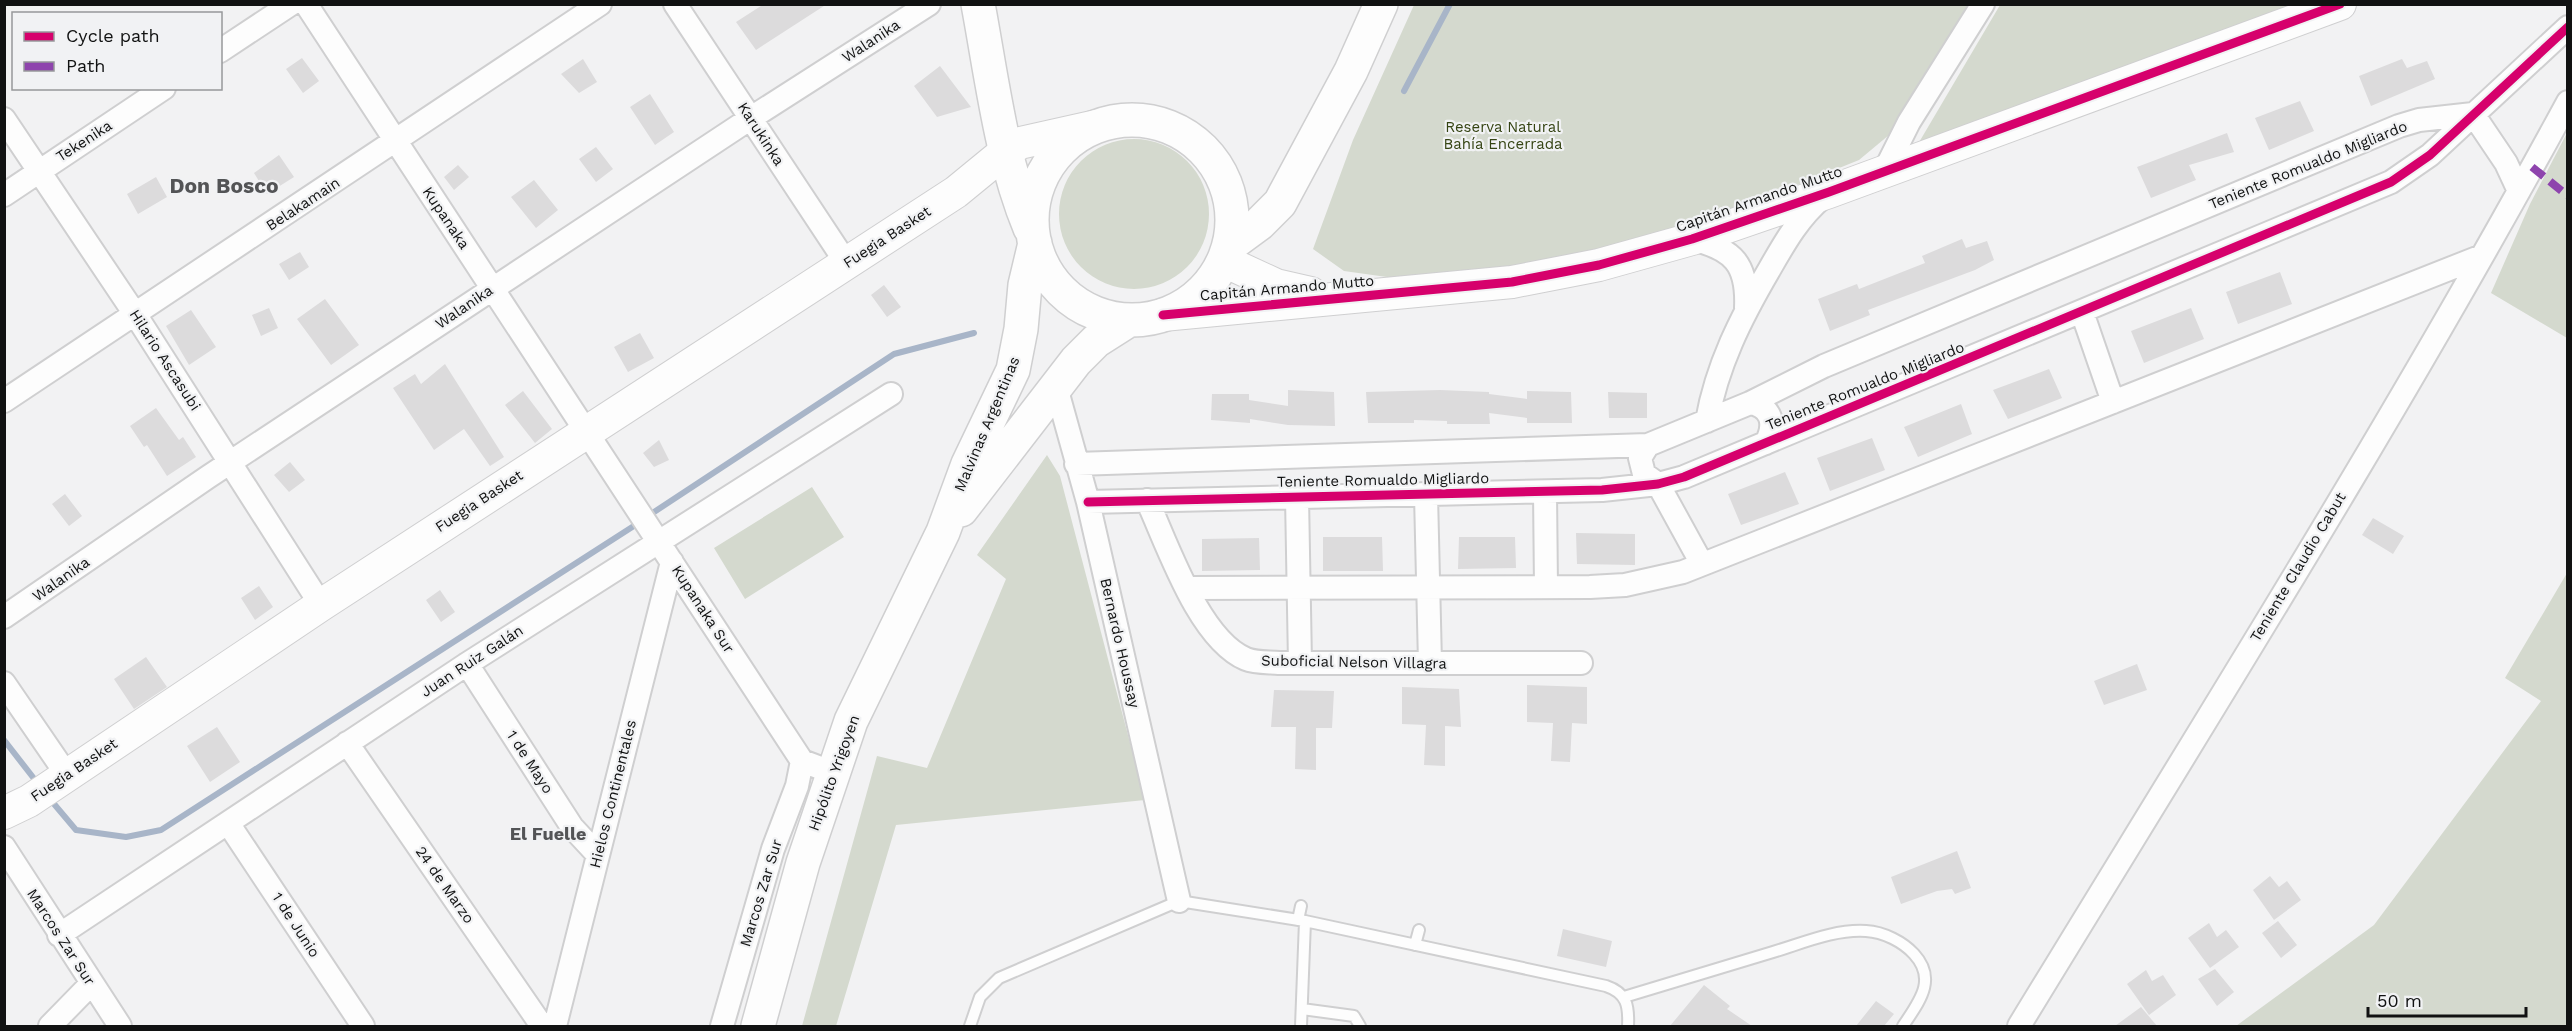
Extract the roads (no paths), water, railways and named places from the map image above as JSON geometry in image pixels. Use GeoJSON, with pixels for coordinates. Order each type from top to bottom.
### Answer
{"type":"FeatureCollection","features":[{"type":"Feature","properties":{"kind":"main road"},"geometry":{"type":"LineString","coordinates":[[978,4],[1009,164],[1042,264],[1066,295],[1085,308],[1106,316],[1129,320],[1162,315],[1188,303],[1209,284],[1226,253],[1233,219],[1229,192],[1217,166],[1200,145],[1177,130],[1151,121],[1123,120],[1096,126],[1073,139],[1053,159],[1040,182],[1033,208],[1034,239]]}},
{"type":"Feature","properties":{"kind":"main road"},"geometry":{"type":"LineString","coordinates":[[1226,253],[1280,203],[1351,71],[1381,4]]}},
{"type":"Feature","properties":{"kind":"main road","name":"Malvinas Argentinas"},"geometry":{"type":"LineString","coordinates":[[943,532],[968,464],[1012,370],[1020,340],[1025,285],[1034,239]]}},
{"type":"Feature","properties":{"kind":"main road"},"geometry":{"type":"LineString","coordinates":[[943,532],[1076,361],[1096,341],[1129,320]]}},
{"type":"Feature","properties":{"kind":"main road","name":"Hipólito Yrigoyen"},"geometry":{"type":"LineString","coordinates":[[758,1026],[803,863],[817,767],[850,722],[943,532]]}},
{"type":"Feature","properties":{"kind":"street"},"geometry":{"type":"LineString","coordinates":[[222,50],[291,4]]}},
{"type":"Feature","properties":{"kind":"street","name":"Kupanaka"},"geometry":{"type":"LineString","coordinates":[[306,4],[494,288],[585,431]]}},
{"type":"Feature","properties":{"kind":"street","name":"Belakamain"},"geometry":{"type":"LineString","coordinates":[[4,400],[396,143],[600,4]]}},
{"type":"Feature","properties":{"kind":"street","name":"Karukinka"},"geometry":{"type":"LineString","coordinates":[[675,4],[847,264]]}},
{"type":"Feature","properties":{"kind":"street","name":"Walanika"},"geometry":{"type":"LineString","coordinates":[[4,618],[230,463],[751,118],[929,4]]}},
{"type":"Feature","properties":{"kind":"street"},"geometry":{"type":"LineString","coordinates":[[1884,172],[1910,122],[1983,4]]}},
{"type":"Feature","properties":{"kind":"street","name":"Capitán Armando Mutto"},"geometry":{"type":"LineString","coordinates":[[1162,315],[1465,287],[1557,275],[1692,239],[1829,192],[2340,4]]}},
{"type":"Feature","properties":{"kind":"street","name":"Teniente Romualdo Migliardo"},"geometry":{"type":"LineString","coordinates":[[1088,502],[1629,489],[1683,477],[2391,182],[2430,155],[2568,27]]}},
{"type":"Feature","properties":{"kind":"street","name":"Tekenika"},"geometry":{"type":"LineString","coordinates":[[4,195],[161,90]]}},
{"type":"Feature","properties":{"kind":"street","name":"Teniente Claudio Cabut"},"geometry":{"type":"LineString","coordinates":[[2019,1026],[2280,598],[2482,256],[2568,102]]}},
{"type":"Feature","properties":{"kind":"street"},"geometry":{"type":"LineString","coordinates":[[2473,114],[2506,163],[2519,191]]}},
{"type":"Feature","properties":{"kind":"street","name":"Teniente Romualdo Migliardo"},"geometry":{"type":"LineString","coordinates":[[1076,464],[1648,445],[1750,403],[1824,366],[2399,126],[2419,120],[2473,114]]}},
{"type":"Feature","properties":{"kind":"street","name":"Hilario Ascasubi"},"geometry":{"type":"LineString","coordinates":[[4,118],[135,314],[321,604]]}},
{"type":"Feature","properties":{"kind":"street","name":"Fuegia Basket"},"geometry":{"type":"LineString","coordinates":[[17,807],[585,431],[956,192],[1009,164],[1020,143],[1096,126]]}},
{"type":"Feature","properties":{"kind":"street"},"geometry":{"type":"LineString","coordinates":[[1707,421],[1721,363],[1746,308],[1796,225],[1807,211],[1829,192]]}},
{"type":"Feature","properties":{"kind":"street"},"geometry":{"type":"LineString","coordinates":[[1692,239],[1713,244],[1729,253],[1741,267],[1747,285],[1746,308]]}},
{"type":"Feature","properties":{"kind":"street","name":"Capitán Armando Mutto"},"geometry":{"type":"LineString","coordinates":[[1226,253],[1285,288],[1348,297]]}},
{"type":"Feature","properties":{"kind":"street"},"geometry":{"type":"LineString","coordinates":[[1188,588],[1546,587],[1625,585],[1655,580],[1702,564],[2482,256]]}},
{"type":"Feature","properties":{"kind":"street"},"geometry":{"type":"LineString","coordinates":[[2082,312],[2113,402]]}},
{"type":"Feature","properties":{"kind":"street","name":"Bernardo Houssay"},"geometry":{"type":"LineString","coordinates":[[1056,387],[1088,502],[1179,901]]}},
{"type":"Feature","properties":{"kind":"street","name":"Juan Ruiz Galán"},"geometry":{"type":"LineString","coordinates":[[58,935],[467,664],[654,534],[891,394]]}},
{"type":"Feature","properties":{"kind":"street"},"geometry":{"type":"LineString","coordinates":[[1750,403],[1759,405],[1770,415],[1772,431],[1766,443]]}},
{"type":"Feature","properties":{"kind":"street","name":"Kupanaka Sur"},"geometry":{"type":"LineString","coordinates":[[585,431],[672,562],[817,767]]}},
{"type":"Feature","properties":{"kind":"street"},"geometry":{"type":"LineString","coordinates":[[1648,445],[1642,451],[1640,466],[1649,480],[1658,484],[1702,564]]}},
{"type":"Feature","properties":{"kind":"street"},"geometry":{"type":"LineString","coordinates":[[1545,492],[1546,587]]}},
{"type":"Feature","properties":{"kind":"street"},"geometry":{"type":"LineString","coordinates":[[1426,495],[1430,663]]}},
{"type":"Feature","properties":{"kind":"street"},"geometry":{"type":"LineString","coordinates":[[1297,497],[1300,663]]}},
{"type":"Feature","properties":{"kind":"street","name":"Suboficial Nelson Villagra"},"geometry":{"type":"LineString","coordinates":[[1147,500],[1207,625],[1229,649],[1248,660],[1300,663],[1581,663]]}},
{"type":"Feature","properties":{"kind":"street","name":"Hielos Continentales"},"geometry":{"type":"LineString","coordinates":[[555,1026],[672,562]]}},
{"type":"Feature","properties":{"kind":"street","name":"1 de Mayo"},"geometry":{"type":"LineString","coordinates":[[467,664],[572,827],[598,855]]}},
{"type":"Feature","properties":{"kind":"street"},"geometry":{"type":"LineString","coordinates":[[4,683],[67,775]]}},
{"type":"Feature","properties":{"kind":"street","name":"24 de Marzo"},"geometry":{"type":"LineString","coordinates":[[347,743],[542,1026]]}},
{"type":"Feature","properties":{"kind":"street","name":"Marcos Zar Sur"},"geometry":{"type":"LineString","coordinates":[[722,1026],[773,849],[797,786],[817,767]]}},
{"type":"Feature","properties":{"kind":"street","name":"1 de Junio"},"geometry":{"type":"LineString","coordinates":[[228,823],[363,1026]]}},
{"type":"Feature","properties":{"kind":"street","name":"Marcos Zar Sur"},"geometry":{"type":"LineString","coordinates":[[4,847],[58,935],[120,1026]]}},
{"type":"Feature","properties":{"kind":"street"},"geometry":{"type":"LineString","coordinates":[[50,1026],[91,984]]}},
{"type":"Feature","properties":{"kind":"lane"},"geometry":{"type":"LineString","coordinates":[[970,1026],[980,997],[999,978],[1179,901],[1301,920],[1606,986],[1624,997],[1628,1007],[1628,1026]]}},
{"type":"Feature","properties":{"kind":"lane"},"geometry":{"type":"LineString","coordinates":[[1301,906],[1301,1026]]}},
{"type":"Feature","properties":{"kind":"lane"},"geometry":{"type":"LineString","coordinates":[[1415,945],[1419,930]]}},
{"type":"Feature","properties":{"kind":"lane"},"geometry":{"type":"LineString","coordinates":[[1624,997],[1828,935],[1869,931],[1888,936],[1906,946],[1923,967],[1927,980],[1925,992],[1903,1026]]}},
{"type":"Feature","properties":{"kind":"lane"},"geometry":{"type":"LineString","coordinates":[[1302,1009],[1354,1016],[1360,1026]]}},
{"type":"Feature","properties":{"kind":"waterway"},"geometry":{"type":"LineString","coordinates":[[1404,91],[1450,4]]}},
{"type":"Feature","properties":{"kind":"waterway"},"geometry":{"type":"LineString","coordinates":[[648,516],[894,354],[974,333]]}},
{"type":"Feature","properties":{"kind":"waterway"},"geometry":{"type":"LineString","coordinates":[[49,798],[76,830],[126,837],[161,830],[640,522]]}},
{"type":"Feature","properties":{"kind":"waterway"},"geometry":{"type":"LineString","coordinates":[[4,740],[39,785]]}},
{"type":"Feature","properties":{"kind":"district","name":"Don Bosco"},"geometry":{"type":"Point","coordinates":[224,185]}},
{"type":"Feature","properties":{"kind":"district","name":"El Fuelle"},"geometry":{"type":"Point","coordinates":[548,833]}},
{"type":"Feature","properties":{"kind":"park label","name":"Reserva Natural Bahía Encerrada"},"geometry":{"type":"Point","coordinates":[1503,136]}}]}
